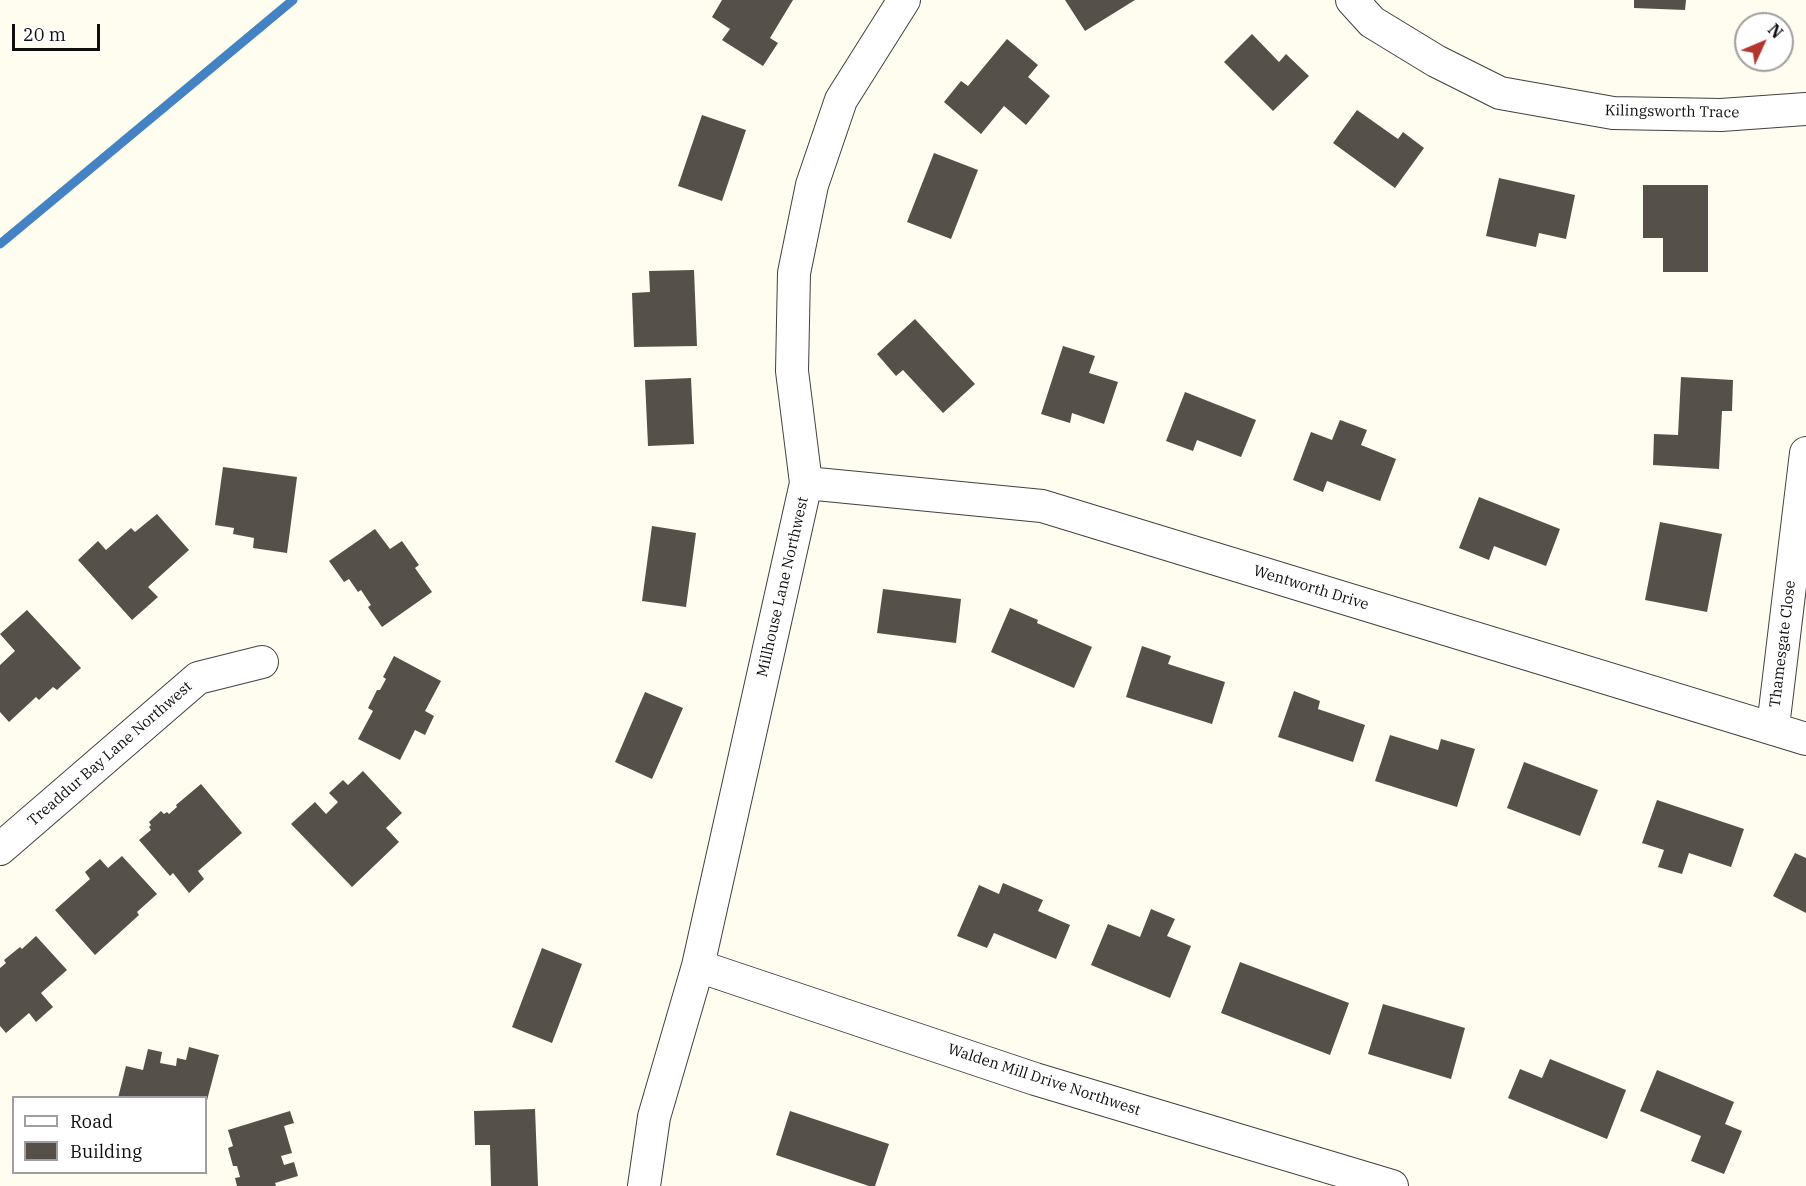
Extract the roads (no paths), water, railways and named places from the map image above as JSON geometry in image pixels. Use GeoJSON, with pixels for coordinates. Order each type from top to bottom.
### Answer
{"type":"FeatureCollection","features":[{"type":"Feature","properties":{"kind":"street","name":"Millhouse Lane Northwest"},"geometry":{"type":"LineString","coordinates":[[644,1186],[654,1117],[698,966],[806,483],[792,371],[794,273],[812,184],[840,100],[904,0]]}},
{"type":"Feature","properties":{"kind":"street","name":"Kilingsworth Trace"},"geometry":{"type":"LineString","coordinates":[[1352,0],[1372,22],[1436,61],[1500,93],[1613,113],[1721,115],[1806,110]]}},
{"type":"Feature","properties":{"kind":"street","name":"Thamesgate Close"},"geometry":{"type":"LineString","coordinates":[[1773,727],[1806,453]]}},
{"type":"Feature","properties":{"kind":"street","name":"Wentworth Drive"},"geometry":{"type":"LineString","coordinates":[[806,483],[1042,506],[1773,727],[1806,739]]}},
{"type":"Feature","properties":{"kind":"street","name":"Treaddur Bay Lane Northwest"},"geometry":{"type":"LineString","coordinates":[[0,849],[198,678],[262,662]]}},
{"type":"Feature","properties":{"kind":"street","name":"Walden Mill Drive Northwest"},"geometry":{"type":"LineString","coordinates":[[698,966],[1035,1079],[1383,1185]]}},
{"type":"Feature","properties":{"kind":"waterway"},"geometry":{"type":"LineString","coordinates":[[0,244],[293,0]]}}]}
